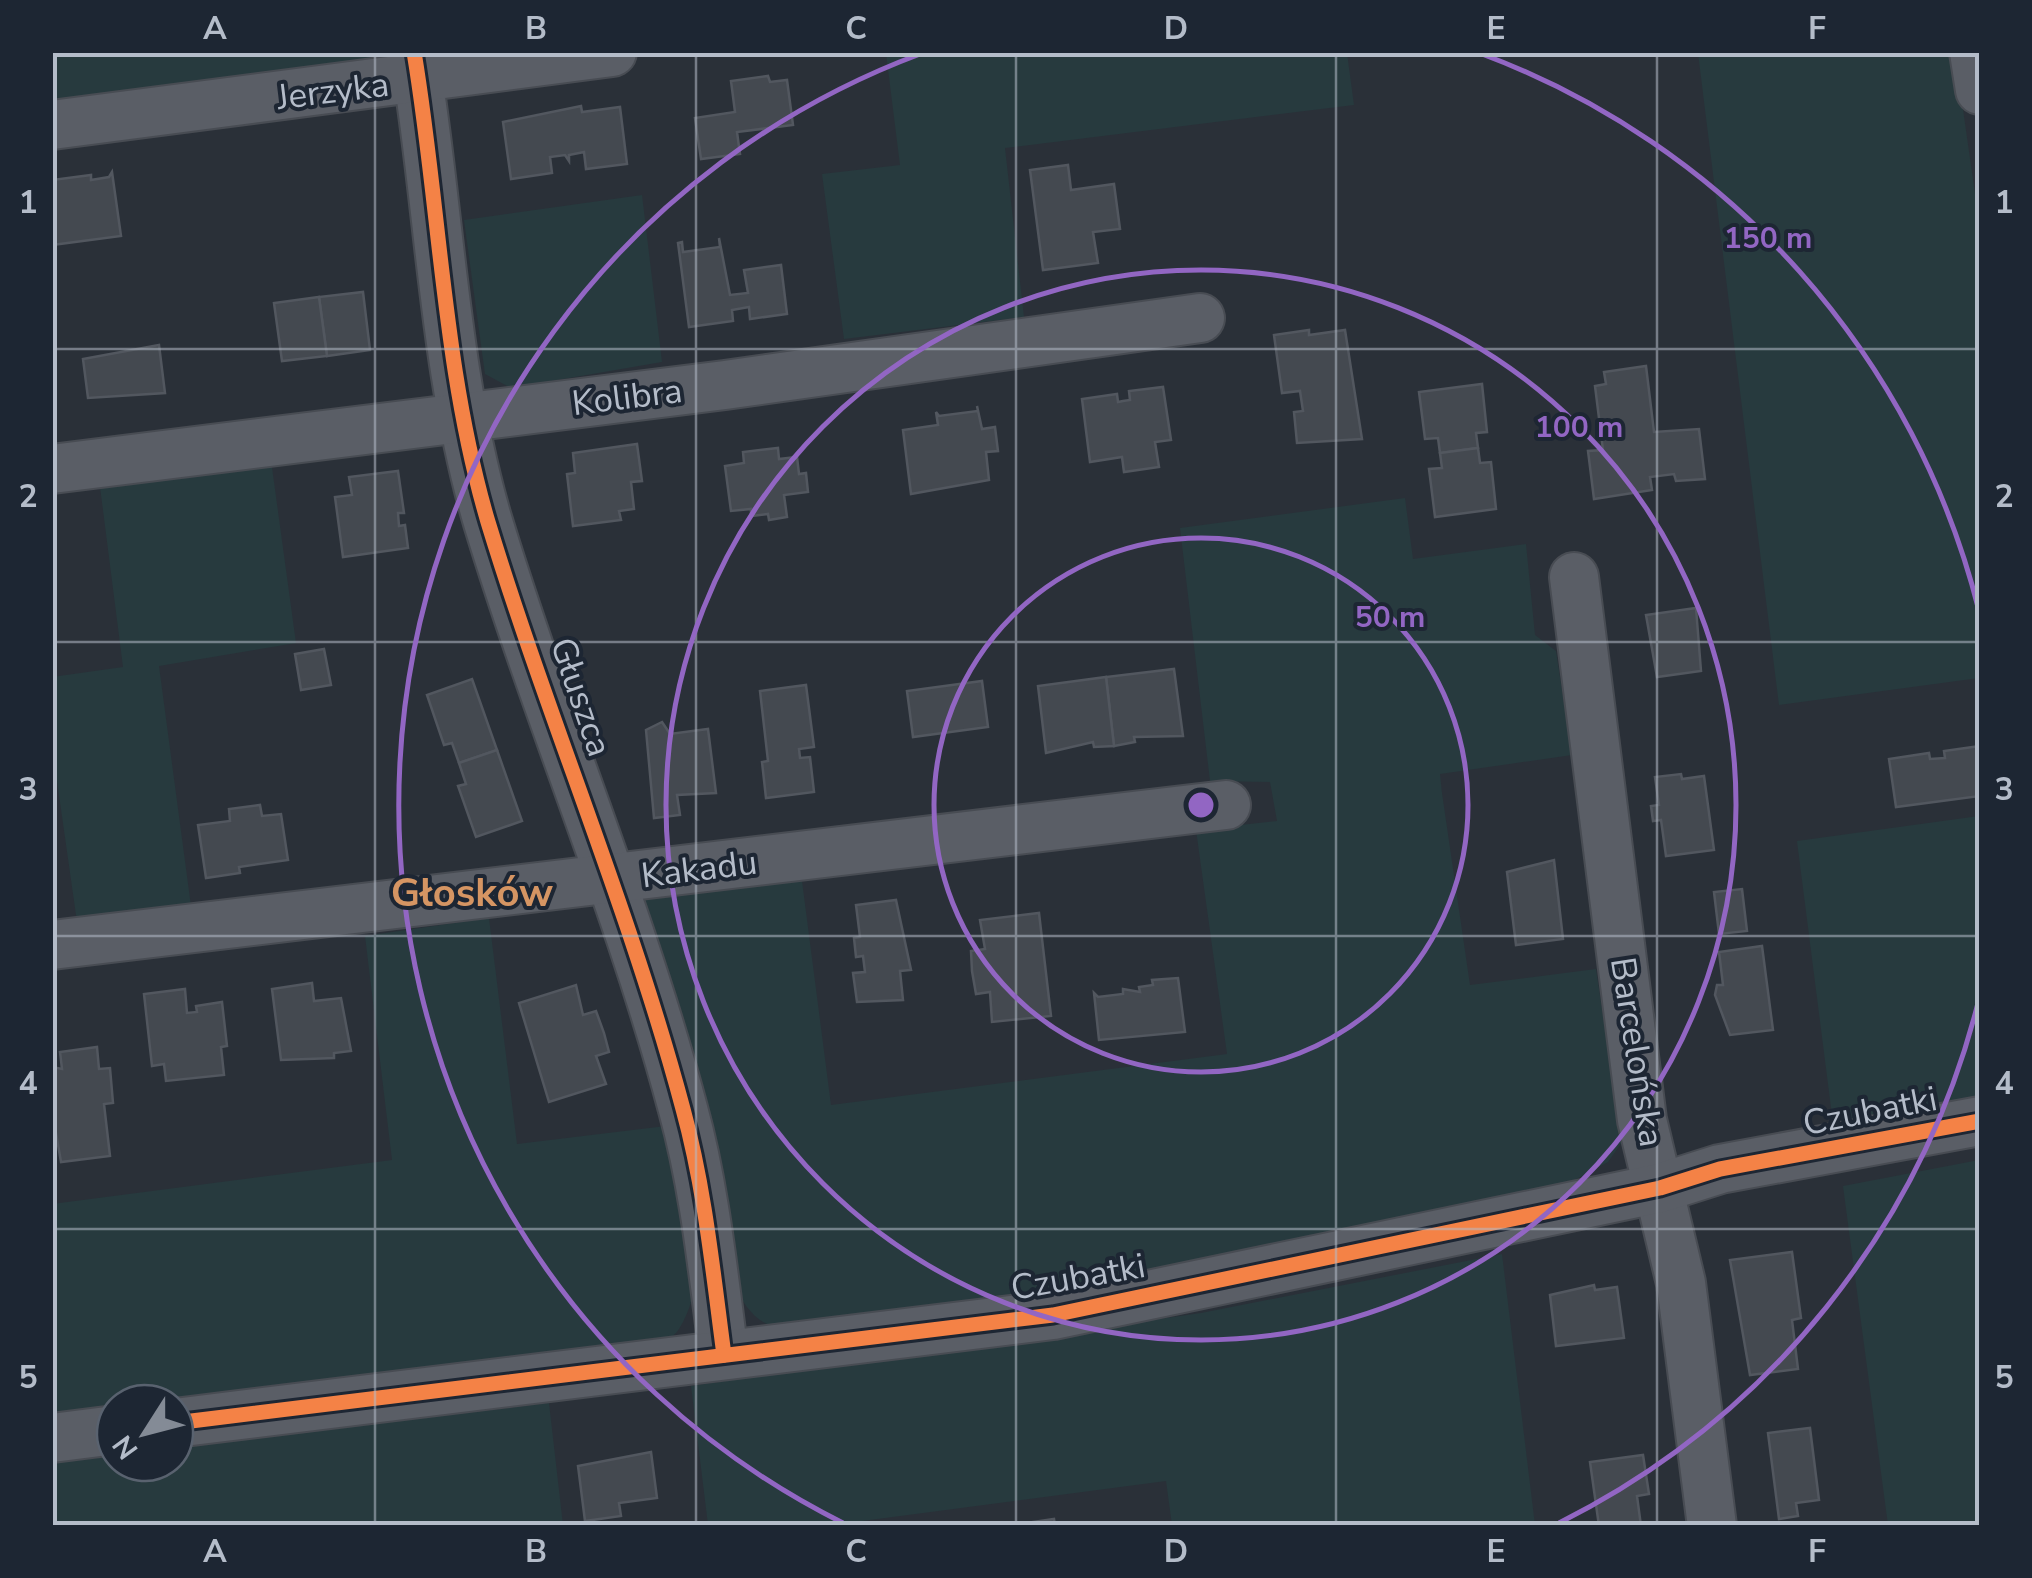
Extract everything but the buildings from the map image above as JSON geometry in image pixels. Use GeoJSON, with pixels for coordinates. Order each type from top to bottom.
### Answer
{"type":"FeatureCollection","features":[{"type":"Feature","properties":{"kind":"street","name":"Jerzyka"},"geometry":{"type":"LineString","coordinates":[[52,125],[416,67],[612,52]]}},
{"type":"Feature","properties":{"kind":"street"},"geometry":{"type":"LineString","coordinates":[[1974,52],[1980,90]]}},
{"type":"Feature","properties":{"kind":"street","name":"Głuszca"},"geometry":{"type":"LineString","coordinates":[[416,67],[463,416],[488,520],[612,880],[684,1110],[709,1237],[724,1354]]}},
{"type":"Feature","properties":{"kind":"street","name":"Kolibra"},"geometry":{"type":"LineString","coordinates":[[52,469],[725,385],[1200,318]]}},
{"type":"Feature","properties":{"kind":"street","name":"Barcelońska"},"geometry":{"type":"LineString","coordinates":[[1574,577],[1642,1120],[1681,1283],[1712,1526]]}},
{"type":"Feature","properties":{"kind":"street","name":"Kakadu"},"geometry":{"type":"LineString","coordinates":[[52,944],[1226,805]]}},
{"type":"Feature","properties":{"kind":"street","name":"Czubatki"},"geometry":{"type":"LineString","coordinates":[[195,1420],[1053,1316],[1660,1188],[1720,1169],[1980,1121]]}},
{"type":"Feature","properties":{"kind":"street"},"geometry":{"type":"LineString","coordinates":[[52,1438],[95,1433]]}},
{"type":"Feature","properties":{"kind":"green space"},"geometry":{"type":"Polygon","coordinates":[[[375,52],[377,68],[53,110],[52,53],[375,52]]]}},
{"type":"Feature","properties":{"kind":"green space"},"geometry":{"type":"Polygon","coordinates":[[[886,53],[1347,53],[1354,105],[1005,148],[1024,317],[844,339],[822,174],[900,165],[886,53]]]}},
{"type":"Feature","properties":{"kind":"green space"},"geometry":{"type":"Polygon","coordinates":[[[1698,53],[1955,53],[1980,229],[1979,678],[1779,705],[1698,53]]]}},
{"type":"Feature","properties":{"kind":"green space"},"geometry":{"type":"Polygon","coordinates":[[[642,195],[662,362],[511,388],[485,374],[464,220],[642,195]]]}},
{"type":"Feature","properties":{"kind":"green space"},"geometry":{"type":"Polygon","coordinates":[[[271,460],[296,643],[159,666],[191,906],[77,922],[53,753],[52,677],[123,667],[99,479],[271,460]]]}},
{"type":"Feature","properties":{"kind":"green space"},"geometry":{"type":"Polygon","coordinates":[[[1405,498],[1413,559],[1526,544],[1535,635],[1556,651],[1572,755],[1440,774],[1442,793],[1470,985],[1596,969],[1622,1142],[1608,1162],[1567,1184],[1146,1275],[800,1332],[757,1318],[732,1280],[635,915],[650,888],[802,881],[831,1105],[1227,1054],[1196,830],[1277,821],[1270,782],[1210,781],[1180,528],[1405,498]]]}},
{"type":"Feature","properties":{"kind":"green space"},"geometry":{"type":"Polygon","coordinates":[[[1979,816],[1979,1096],[1833,1123],[1797,841],[1979,816]]]}},
{"type":"Feature","properties":{"kind":"green space"},"geometry":{"type":"Polygon","coordinates":[[[489,918],[517,1144],[666,1126],[687,1201],[696,1254],[690,1306],[677,1332],[648,1350],[195,1401],[195,1383],[95,1383],[95,1416],[53,1421],[52,1204],[392,1160],[365,936],[489,918]]]}},
{"type":"Feature","properties":{"kind":"green space"},"geometry":{"type":"Polygon","coordinates":[[[1979,1160],[1979,1525],[1888,1525],[1843,1186],[1979,1160]]]}},
{"type":"Feature","properties":{"kind":"green space"},"geometry":{"type":"Polygon","coordinates":[[[1502,1254],[1535,1525],[1172,1525],[1166,1481],[832,1525],[708,1525],[691,1386],[1201,1313],[1502,1254]]]}},
{"type":"Feature","properties":{"kind":"green space"},"geometry":{"type":"Polygon","coordinates":[[[549,1403],[563,1525],[53,1525],[53,1463],[95,1458],[95,1483],[195,1483],[195,1446],[549,1403]]]}},
{"type":"Feature","properties":{"kind":"cycle path"},"geometry":{"type":"LineString","coordinates":[[414,52],[452,348],[473,465],[511,596],[639,961],[683,1109],[703,1200],[724,1355]]}},
{"type":"Feature","properties":{"kind":"cycle path"},"geometry":{"type":"LineString","coordinates":[[195,1421],[1053,1315],[1660,1188],[1720,1169],[1980,1121]]}},
{"type":"Feature","properties":{"kind":"district","name":"Głosków"},"geometry":{"type":"Point","coordinates":[472,893]}}]}
